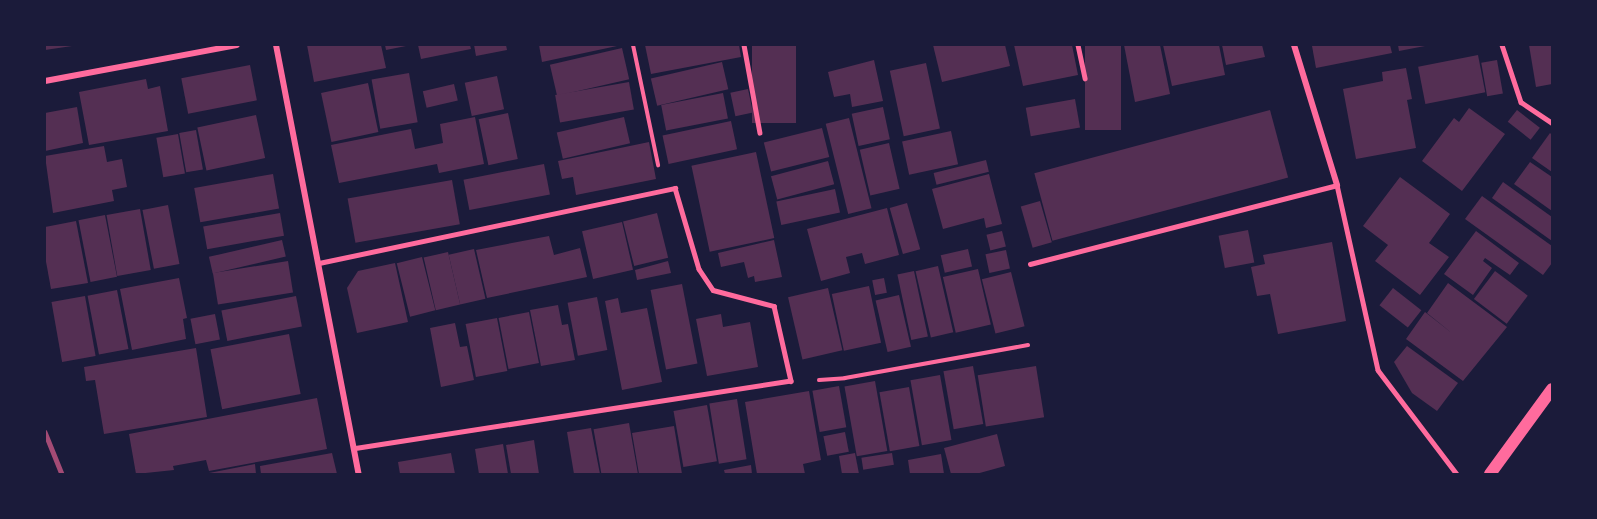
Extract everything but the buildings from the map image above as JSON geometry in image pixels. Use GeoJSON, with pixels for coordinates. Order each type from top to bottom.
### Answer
{"type":"FeatureCollection","features":[{"type":"Feature","properties":{"kind":"main road"},"geometry":{"type":"LineString","coordinates":[[1490,474],[1552,388]]}},
{"type":"Feature","properties":{"kind":"street"},"geometry":{"type":"LineString","coordinates":[[45,81],[237,45]]}},
{"type":"Feature","properties":{"kind":"street"},"geometry":{"type":"LineString","coordinates":[[276,45],[359,474]]}},
{"type":"Feature","properties":{"kind":"street"},"geometry":{"type":"LineString","coordinates":[[1294,45],[1337,185]]}},
{"type":"Feature","properties":{"kind":"lane"},"geometry":{"type":"LineString","coordinates":[[744,45],[760,133]]}},
{"type":"Feature","properties":{"kind":"lane"},"geometry":{"type":"LineString","coordinates":[[1078,45],[1085,78]]}},
{"type":"Feature","properties":{"kind":"lane"},"geometry":{"type":"LineString","coordinates":[[1502,45],[1521,102],[1552,123]]}},
{"type":"Feature","properties":{"kind":"lane"},"geometry":{"type":"LineString","coordinates":[[1030,264],[1337,185],[1378,370],[1457,474]]}},
{"type":"Feature","properties":{"kind":"lane"},"geometry":{"type":"LineString","coordinates":[[319,263],[675,188],[699,269],[713,290],[774,306],[790,381],[354,449]]}},
{"type":"Feature","properties":{"kind":"path"},"geometry":{"type":"LineString","coordinates":[[633,45],[664,192]]}},
{"type":"Feature","properties":{"kind":"path"},"geometry":{"type":"LineString","coordinates":[[790,381],[845,378],[1028,345]]}},
{"type":"Feature","properties":{"kind":"railway"},"geometry":{"type":"LineString","coordinates":[[45,432],[62,474]]}}]}
